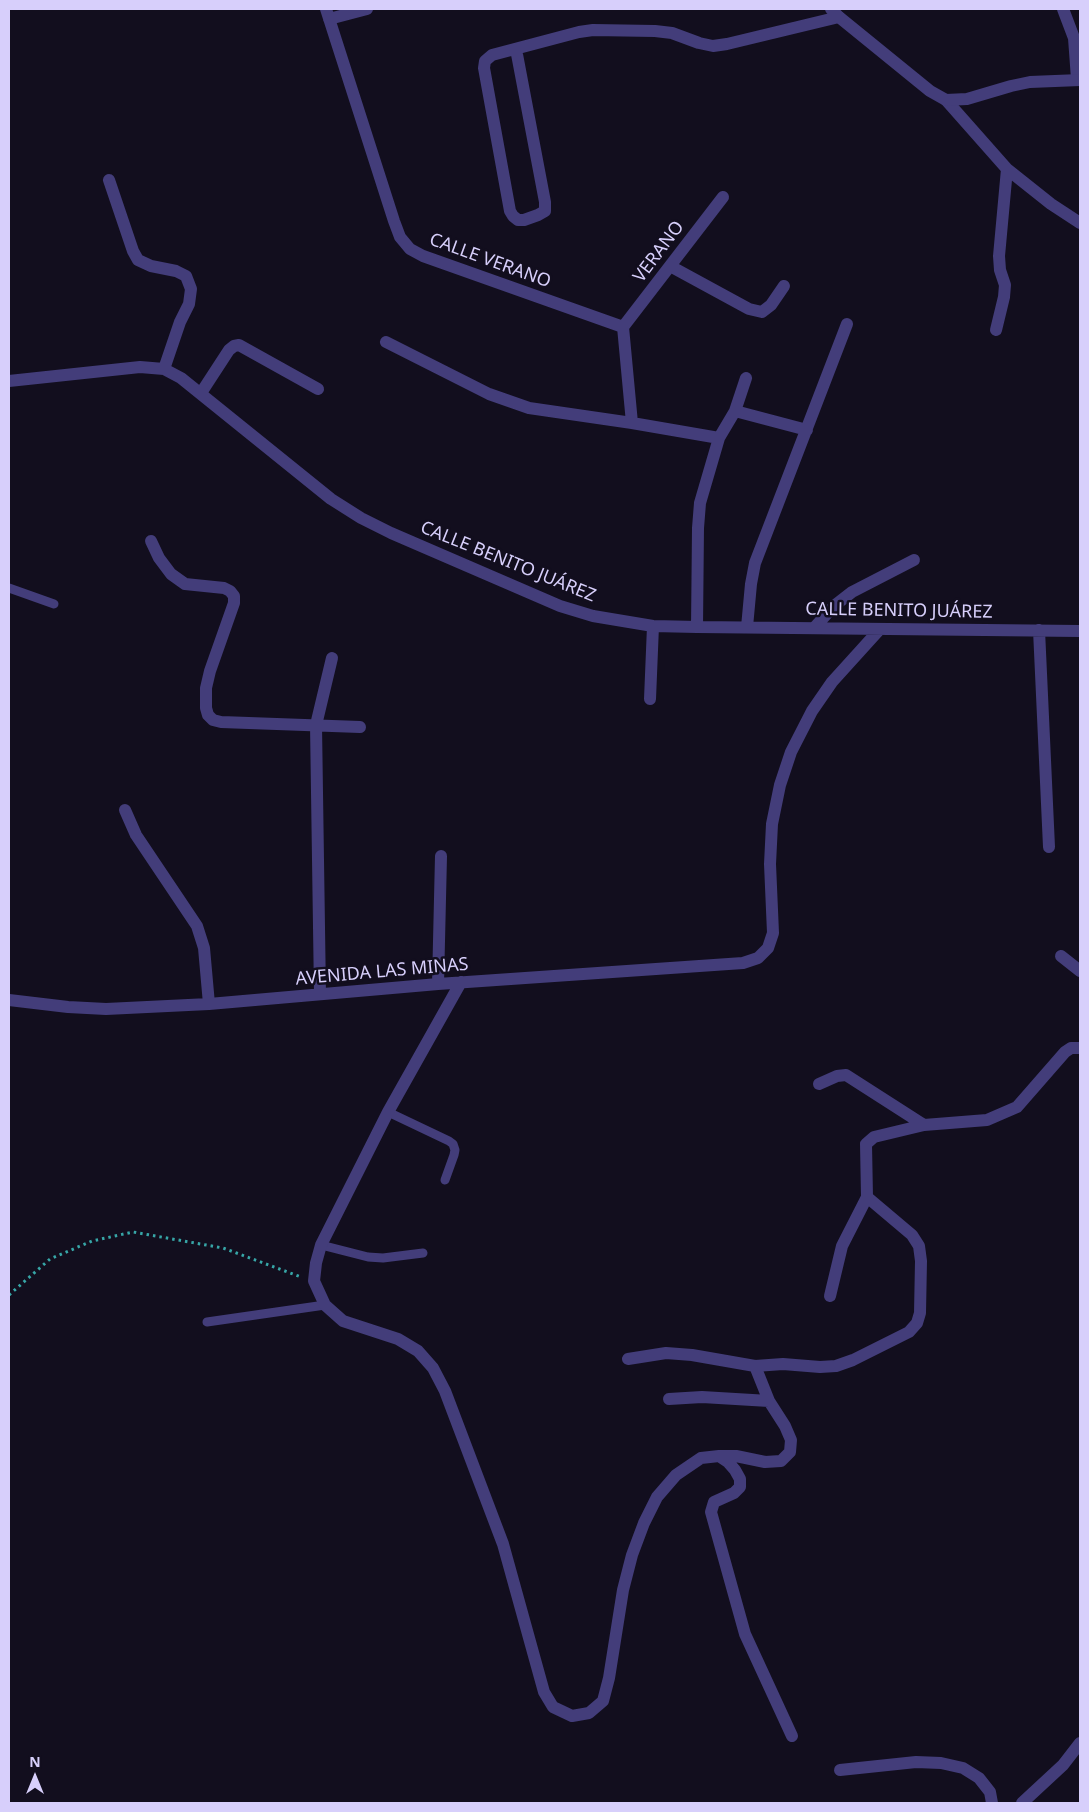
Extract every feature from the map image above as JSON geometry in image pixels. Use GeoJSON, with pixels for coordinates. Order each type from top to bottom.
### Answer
{"type":"FeatureCollection","features":[{"type":"Feature","properties":{"kind":"street"},"geometry":{"type":"LineString","coordinates":[[328,14],[367,9]]}},
{"type":"Feature","properties":{"kind":"street"},"geometry":{"type":"LineString","coordinates":[[946,100],[967,99],[1030,82],[1078,80],[1074,38],[1063,9]]}},
{"type":"Feature","properties":{"kind":"street"},"geometry":{"type":"LineString","coordinates":[[516,49],[546,202],[546,210],[538,216],[518,220],[510,210],[484,68],[485,60],[492,55],[516,49],[593,30],[672,33],[713,46],[727,44],[835,13],[930,91],[946,100],[1007,169],[1051,204],[1080,223]]}},
{"type":"Feature","properties":{"kind":"street","name":"CALLE VERANO"},"geometry":{"type":"LineString","coordinates":[[328,14],[394,221],[400,236],[410,249],[423,256],[623,327]]}},
{"type":"Feature","properties":{"kind":"street"},"geometry":{"type":"LineString","coordinates":[[996,330],[1004,297],[1005,284],[1000,270],[999,256],[1007,169]]}},
{"type":"Feature","properties":{"kind":"street"},"geometry":{"type":"LineString","coordinates":[[109,180],[133,251],[138,260],[150,266],[176,271],[186,276],[191,290],[189,304],[180,322],[164,369]]}},
{"type":"Feature","properties":{"kind":"street","name":"VERANO"},"geometry":{"type":"LineString","coordinates":[[623,327],[722,197]]}},
{"type":"Feature","properties":{"kind":"street"},"geometry":{"type":"LineString","coordinates":[[670,266],[749,309],[762,312],[772,305],[784,286]]}},
{"type":"Feature","properties":{"kind":"street"},"geometry":{"type":"LineString","coordinates":[[747,627],[755,563],[847,324]]}},
{"type":"Feature","properties":{"kind":"street"},"geometry":{"type":"LineString","coordinates":[[623,327],[632,423]]}},
{"type":"Feature","properties":{"kind":"street"},"geometry":{"type":"LineString","coordinates":[[386,342],[489,394],[529,408],[719,438]]}},
{"type":"Feature","properties":{"kind":"street"},"geometry":{"type":"LineString","coordinates":[[201,393],[229,350],[239,345],[318,389]]}},
{"type":"Feature","properties":{"kind":"street","name":"CALLE BENITO JUÁREZ"},"geometry":{"type":"LineString","coordinates":[[9,381],[140,366],[164,369],[181,378],[201,393],[331,499],[360,518],[560,606],[593,616],[653,626],[1080,631]]}},
{"type":"Feature","properties":{"kind":"street"},"geometry":{"type":"LineString","coordinates":[[698,627],[698,528],[700,503],[719,438],[735,411],[746,378]]}},
{"type":"Feature","properties":{"kind":"street"},"geometry":{"type":"LineString","coordinates":[[735,411],[807,430]]}},
{"type":"Feature","properties":{"kind":"street"},"geometry":{"type":"LineString","coordinates":[[151,542],[159,558],[171,574],[186,584],[224,588],[234,596],[234,603],[210,671],[206,688],[208,715],[214,720],[221,722],[360,727]]}},
{"type":"Feature","properties":{"kind":"street"},"geometry":{"type":"LineString","coordinates":[[814,628],[834,606],[852,592],[914,560]]}},
{"type":"Feature","properties":{"kind":"street"},"geometry":{"type":"LineString","coordinates":[[650,699],[653,626]]}},
{"type":"Feature","properties":{"kind":"street","name":"AVENIDA LAS MINAS"},"geometry":{"type":"LineString","coordinates":[[9,1000],[68,1007],[106,1009],[209,1004],[461,982],[743,963],[758,958],[768,948],[774,933],[770,864],[772,824],[780,786],[791,752],[812,711],[832,682],[880,629]]}},
{"type":"Feature","properties":{"kind":"street"},"geometry":{"type":"LineString","coordinates":[[1039,630],[1049,848]]}},
{"type":"Feature","properties":{"kind":"street"},"geometry":{"type":"LineString","coordinates":[[320,994],[316,725],[332,658]]}},
{"type":"Feature","properties":{"kind":"street"},"geometry":{"type":"LineString","coordinates":[[126,810],[136,835],[196,926],[204,948],[209,1004]]}},
{"type":"Feature","properties":{"kind":"street"},"geometry":{"type":"LineString","coordinates":[[438,984],[441,856]]}},
{"type":"Feature","properties":{"kind":"street"},"geometry":{"type":"LineString","coordinates":[[1061,956],[1080,971]]}},
{"type":"Feature","properties":{"kind":"street"},"geometry":{"type":"LineString","coordinates":[[461,982],[388,1112],[322,1245],[316,1263],[314,1282],[325,1305],[343,1321],[398,1339],[418,1351],[433,1368],[445,1392],[503,1544],[544,1692],[553,1707],[572,1716],[589,1713],[603,1701],[609,1678],[623,1590],[632,1555],[644,1523],[657,1497],[676,1474],[701,1458],[736,1456],[765,1462],[781,1460],[790,1452],[791,1440],[786,1426],[769,1401],[754,1366]]}},
{"type":"Feature","properties":{"kind":"street"},"geometry":{"type":"LineString","coordinates":[[830,1296],[842,1246],[867,1197],[865,1149],[869,1140],[924,1125],[987,1120],[1002,1114],[1017,1106],[1065,1052],[1071,1048],[1080,1048]]}},
{"type":"Feature","properties":{"kind":"street"},"geometry":{"type":"LineString","coordinates":[[819,1084],[837,1076],[846,1075],[924,1125]]}},
{"type":"Feature","properties":{"kind":"street"},"geometry":{"type":"LineString","coordinates":[[628,1359],[666,1353],[692,1355],[754,1366],[782,1364],[820,1367],[836,1366],[853,1360],[909,1332],[917,1323],[920,1313],[921,1261],[919,1246],[912,1235],[867,1197]]}},
{"type":"Feature","properties":{"kind":"street"},"geometry":{"type":"LineString","coordinates":[[669,1398],[702,1397],[769,1401]]}},
{"type":"Feature","properties":{"kind":"street"},"geometry":{"type":"LineString","coordinates":[[719,1456],[735,1470],[740,1479],[740,1487],[734,1493],[714,1502],[712,1512],[745,1634],[792,1736]]}},
{"type":"Feature","properties":{"kind":"street"},"geometry":{"type":"LineString","coordinates":[[1022,1803],[1063,1765],[1080,1743]]}},
{"type":"Feature","properties":{"kind":"street"},"geometry":{"type":"LineString","coordinates":[[840,1770],[916,1762],[941,1763],[963,1768],[979,1778],[990,1792],[992,1803]]}},
{"type":"Feature","properties":{"kind":"lane"},"geometry":{"type":"LineString","coordinates":[[9,588],[54,604]]}},
{"type":"Feature","properties":{"kind":"lane"},"geometry":{"type":"LineString","coordinates":[[388,1112],[449,1140],[453,1144],[454,1155],[445,1180]]}},
{"type":"Feature","properties":{"kind":"lane"},"geometry":{"type":"LineString","coordinates":[[322,1245],[368,1257],[383,1258],[422,1253]]}},
{"type":"Feature","properties":{"kind":"lane"},"geometry":{"type":"LineString","coordinates":[[207,1322],[325,1305]]}},
{"type":"Feature","properties":{"kind":"path"},"geometry":{"type":"LineString","coordinates":[[9,1295],[50,1259],[92,1242],[133,1232],[223,1248],[314,1282]]}}]}
